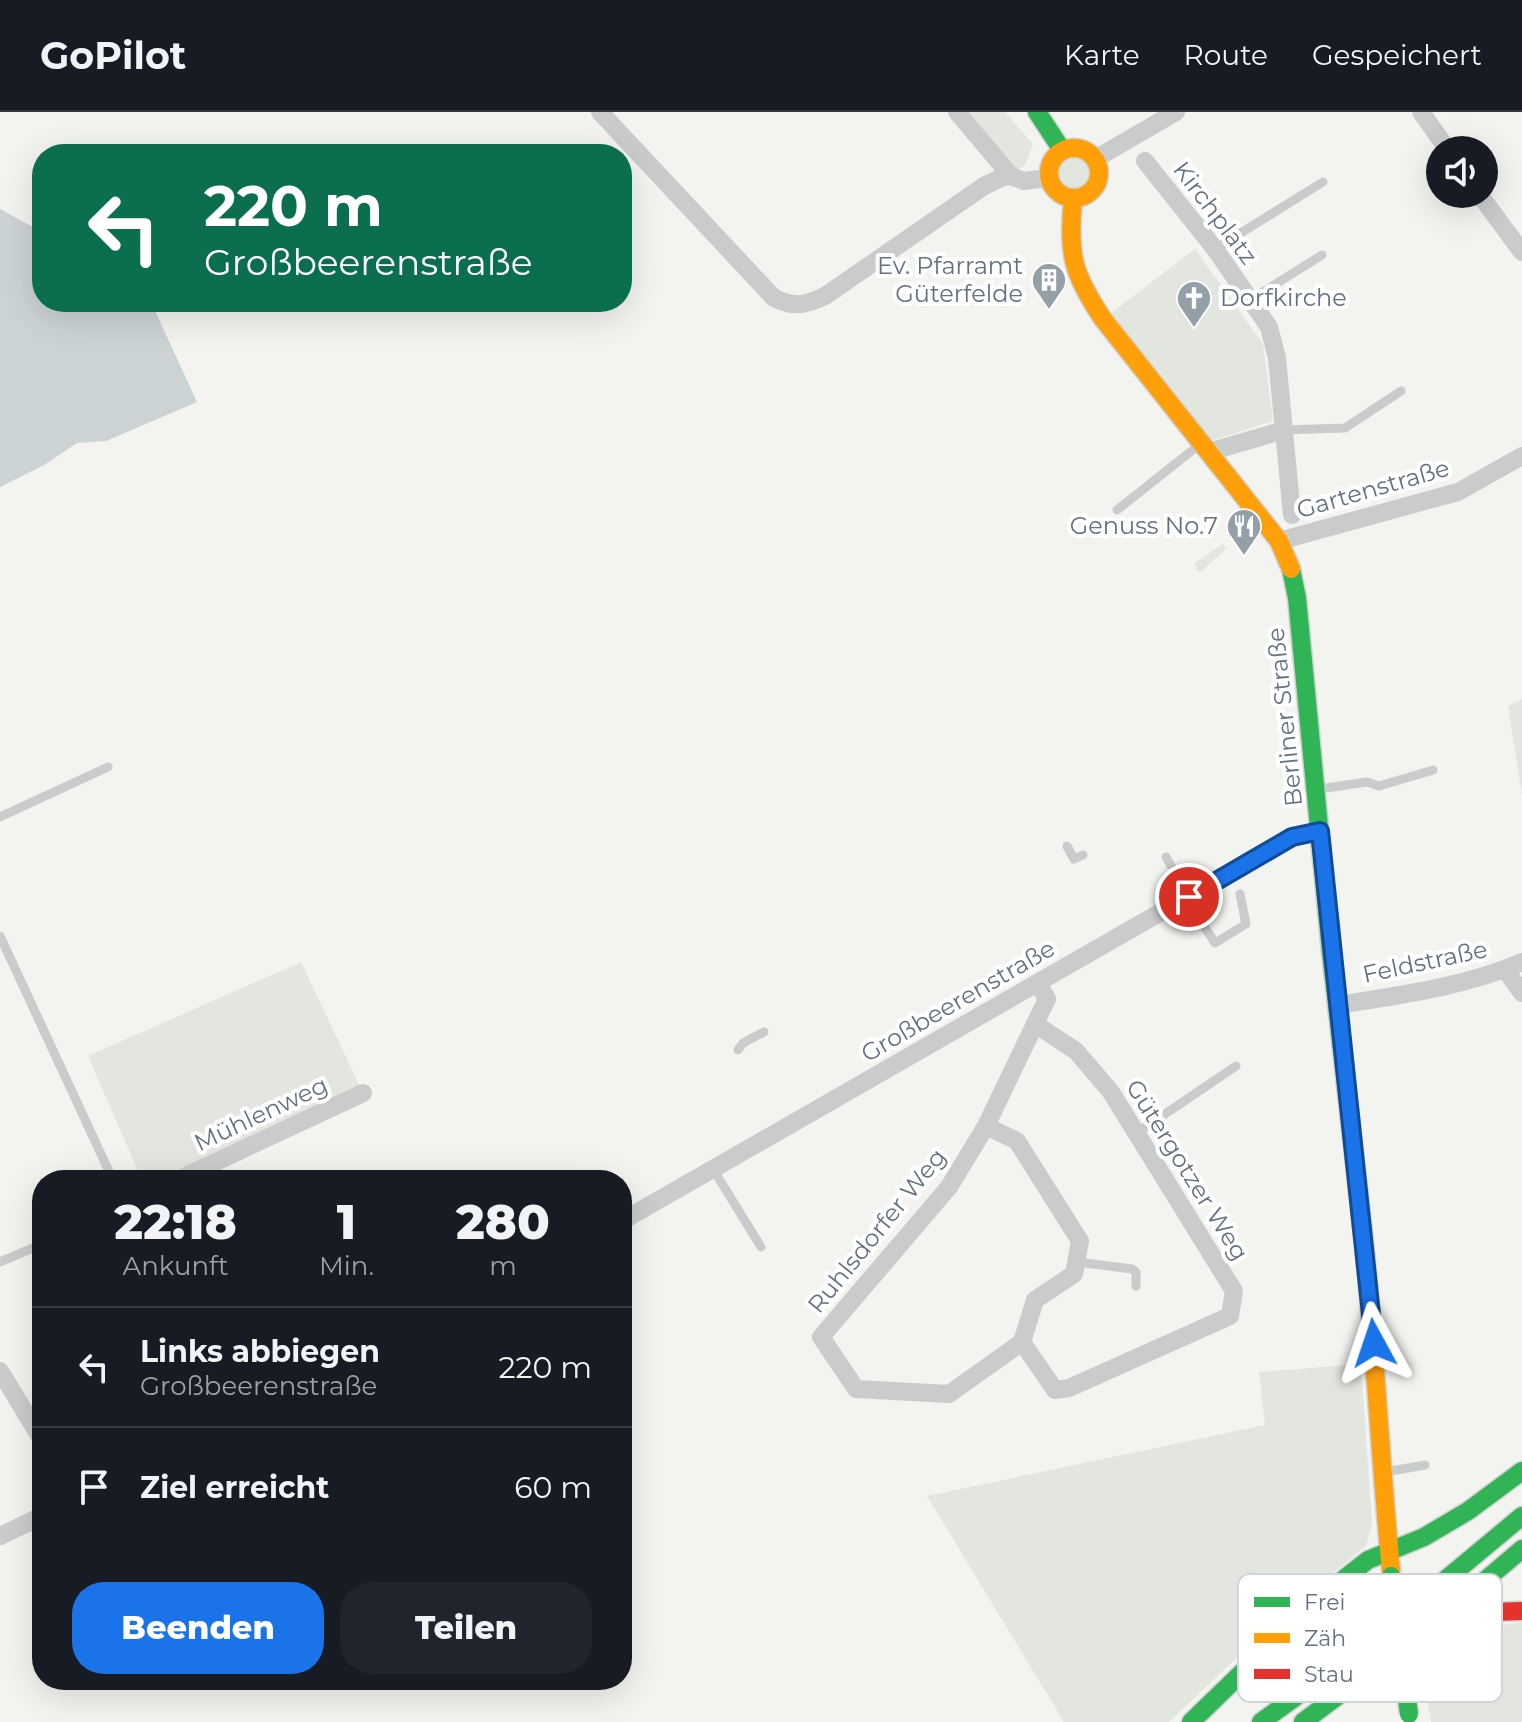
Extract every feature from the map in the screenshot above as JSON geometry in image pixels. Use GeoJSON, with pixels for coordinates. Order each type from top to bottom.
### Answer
{"type":"FeatureCollection","features":[{"type":"Feature","properties":{"kind":"main road"},"geometry":{"type":"LineString","coordinates":[[1037,112],[1062,150]]}},
{"type":"Feature","properties":{"kind":"main road"},"geometry":{"type":"LineString","coordinates":[[1084,149],[1095,159],[1099,174],[1094,189],[1081,198],[1073,199],[1057,193],[1048,178],[1051,162],[1062,150],[1084,149]]}},
{"type":"Feature","properties":{"kind":"main road"},"geometry":{"type":"LineString","coordinates":[[1073,199],[1070,245],[1076,271],[1086,292],[1103,319],[1279,541]]}},
{"type":"Feature","properties":{"kind":"main road","name":"Berliner Straße"},"geometry":{"type":"LineString","coordinates":[[1279,541],[1291,568],[1297,598],[1375,1368],[1378,1439],[1391,1574]]}},
{"type":"Feature","properties":{"kind":"main road"},"geometry":{"type":"LineString","coordinates":[[1350,1574],[1368,1560],[1424,1537],[1468,1511],[1522,1471]]}},
{"type":"Feature","properties":{"kind":"main road"},"geometry":{"type":"LineString","coordinates":[[1452,1574],[1522,1516]]}},
{"type":"Feature","properties":{"kind":"main road"},"geometry":{"type":"LineString","coordinates":[[1493,1574],[1522,1549]]}},
{"type":"Feature","properties":{"kind":"main road"},"geometry":{"type":"LineString","coordinates":[[1502,1610],[1522,1611]]}},
{"type":"Feature","properties":{"kind":"main road"},"geometry":{"type":"LineString","coordinates":[[1191,1722],[1238,1676]]}},
{"type":"Feature","properties":{"kind":"main road"},"geometry":{"type":"LineString","coordinates":[[1261,1722],[1289,1702]]}},
{"type":"Feature","properties":{"kind":"main road"},"geometry":{"type":"LineString","coordinates":[[1303,1722],[1330,1702]]}},
{"type":"Feature","properties":{"kind":"street"},"geometry":{"type":"LineString","coordinates":[[600,112],[630,144]]}},
{"type":"Feature","properties":{"kind":"street"},"geometry":{"type":"LineString","coordinates":[[957,112],[1011,176],[1024,181],[1048,178]]}},
{"type":"Feature","properties":{"kind":"street"},"geometry":{"type":"LineString","coordinates":[[1095,159],[1176,112]]}},
{"type":"Feature","properties":{"kind":"street"},"geometry":{"type":"LineString","coordinates":[[1421,112],[1438,136]]}},
{"type":"Feature","properties":{"kind":"street"},"geometry":{"type":"LineString","coordinates":[[632,146],[774,298],[801,306],[825,296],[984,186],[1011,176]]}},
{"type":"Feature","properties":{"kind":"street","name":"Kirchplatz"},"geometry":{"type":"LineString","coordinates":[[1145,161],[1215,249],[1269,327],[1277,358],[1292,515]]}},
{"type":"Feature","properties":{"kind":"street"},"geometry":{"type":"LineString","coordinates":[[1489,208],[1522,252]]}},
{"type":"Feature","properties":{"kind":"street"},"geometry":{"type":"LineString","coordinates":[[1206,447],[1284,430]]}},
{"type":"Feature","properties":{"kind":"street","name":"Gartenstraße"},"geometry":{"type":"LineString","coordinates":[[1279,541],[1458,492],[1522,456]]}},
{"type":"Feature","properties":{"kind":"street","name":"Großbeerenstraße"},"geometry":{"type":"LineString","coordinates":[[632,1215],[1292,837],[1320,831]]}},
{"type":"Feature","properties":{"kind":"street"},"geometry":{"type":"LineString","coordinates":[[1514,966],[1522,993]]}},
{"type":"Feature","properties":{"kind":"street","name":"Feldstraße"},"geometry":{"type":"LineString","coordinates":[[1338,1005],[1420,992],[1514,966]]}},
{"type":"Feature","properties":{"kind":"street","name":"Ruhlsdorfer Weg"},"geometry":{"type":"LineString","coordinates":[[1022,1342],[949,1394],[856,1389],[821,1337],[949,1187],[986,1126],[1047,999],[1038,983]]}},
{"type":"Feature","properties":{"kind":"street","name":"Gütergotzer Weg"},"geometry":{"type":"LineString","coordinates":[[1022,1342],[1055,1390],[1069,1388],[1230,1316],[1234,1291],[1111,1092],[1076,1051],[1035,1024]]}},
{"type":"Feature","properties":{"kind":"street","name":"Mühlenweg"},"geometry":{"type":"LineString","coordinates":[[199,1170],[363,1093]]}},
{"type":"Feature","properties":{"kind":"street"},"geometry":{"type":"LineString","coordinates":[[986,1126],[1017,1141],[1080,1241],[1074,1274],[1035,1300],[1022,1342]]}},
{"type":"Feature","properties":{"kind":"street"},"geometry":{"type":"LineString","coordinates":[[0,1371],[32,1424]]}},
{"type":"Feature","properties":{"kind":"street"},"geometry":{"type":"LineString","coordinates":[[0,1536],[32,1521]]}},
{"type":"Feature","properties":{"kind":"lane"},"geometry":{"type":"LineString","coordinates":[[1215,249],[1323,182]]}},
{"type":"Feature","properties":{"kind":"lane"},"geometry":{"type":"LineString","coordinates":[[1250,300],[1322,255]]}},
{"type":"Feature","properties":{"kind":"lane"},"geometry":{"type":"LineString","coordinates":[[1284,430],[1345,428],[1401,391]]}},
{"type":"Feature","properties":{"kind":"lane"},"geometry":{"type":"LineString","coordinates":[[1117,510],[1206,447]]}},
{"type":"Feature","properties":{"kind":"lane"},"geometry":{"type":"LineString","coordinates":[[0,817],[108,767]]}},
{"type":"Feature","properties":{"kind":"lane"},"geometry":{"type":"LineString","coordinates":[[1316,790],[1367,782],[1379,786],[1433,770]]}},
{"type":"Feature","properties":{"kind":"lane"},"geometry":{"type":"LineString","coordinates":[[1067,846],[1074,859],[1083,855]]}},
{"type":"Feature","properties":{"kind":"lane"},"geometry":{"type":"LineString","coordinates":[[1166,857],[1215,943],[1246,924],[1240,894]]}},
{"type":"Feature","properties":{"kind":"lane"},"geometry":{"type":"LineString","coordinates":[[0,936],[108,1170]]}},
{"type":"Feature","properties":{"kind":"lane"},"geometry":{"type":"LineString","coordinates":[[738,1050],[743,1043],[764,1032]]}},
{"type":"Feature","properties":{"kind":"lane"},"geometry":{"type":"LineString","coordinates":[[1137,1133],[1236,1066]]}},
{"type":"Feature","properties":{"kind":"lane"},"geometry":{"type":"LineString","coordinates":[[713,1169],[761,1247]]}},
{"type":"Feature","properties":{"kind":"lane"},"geometry":{"type":"LineString","coordinates":[[0,1262],[32,1248]]}},
{"type":"Feature","properties":{"kind":"lane"},"geometry":{"type":"LineString","coordinates":[[1077,1262],[1132,1269],[1136,1272],[1136,1286]]}},
{"type":"Feature","properties":{"kind":"lane"},"geometry":{"type":"LineString","coordinates":[[1382,1473],[1425,1465]]}},
{"type":"Feature","properties":{"kind":"shaded area"},"geometry":{"type":"Polygon","coordinates":[[[963,112],[1005,112],[1033,144],[1025,165],[1016,171],[963,112]]]}},
{"type":"Feature","properties":{"kind":"shaded area"},"geometry":{"type":"Polygon","coordinates":[[[1075,156],[1087,161],[1092,173],[1087,185],[1075,190],[1063,185],[1058,173],[1063,161],[1075,156]]]}},
{"type":"Feature","properties":{"kind":"shaded area"},"geometry":{"type":"Polygon","coordinates":[[[0,209],[32,226],[32,312],[156,312],[197,402],[106,441],[77,443],[44,465],[0,487],[0,209]]]}},
{"type":"Feature","properties":{"kind":"shaded area"},"geometry":{"type":"Polygon","coordinates":[[[1195,249],[1263,344],[1273,421],[1211,441],[1110,314],[1195,249]]]}},
{"type":"Feature","properties":{"kind":"shaded area"},"geometry":{"type":"Polygon","coordinates":[[[1223,544],[1226,549],[1201,572],[1197,570],[1195,563],[1223,544]]]}},
{"type":"Feature","properties":{"kind":"shaded area"},"geometry":{"type":"Polygon","coordinates":[[[1522,699],[1522,795],[1508,706],[1522,699]]]}},
{"type":"Feature","properties":{"kind":"shaded area"},"geometry":{"type":"Polygon","coordinates":[[[301,962],[363,1093],[180,1170],[138,1170],[88,1056],[301,962]]]}},
{"type":"Feature","properties":{"kind":"shaded area"},"geometry":{"type":"Polygon","coordinates":[[[1361,1364],[1372,1525],[1366,1546],[1331,1574],[1238,1574],[1238,1656],[1169,1722],[1064,1722],[927,1496],[1265,1425],[1259,1372],[1361,1364]]]}},
{"type":"Feature","properties":{"kind":"shaded area"},"geometry":{"type":"Polygon","coordinates":[[[1522,1622],[1522,1722],[1431,1722],[1428,1702],[1502,1702],[1502,1625],[1522,1622]]]}},
{"type":"Feature","properties":{"kind":"traffic: fast"},"geometry":{"type":"LineString","coordinates":[[1037,112],[1062,150]]}},
{"type":"Feature","properties":{"kind":"traffic: fast"},"geometry":{"type":"LineString","coordinates":[[1291,569],[1297,598],[1331,952],[1363,1234]]}},
{"type":"Feature","properties":{"kind":"traffic: fast"},"geometry":{"type":"LineString","coordinates":[[1350,1574],[1368,1560],[1424,1537],[1468,1511],[1522,1471]]}},
{"type":"Feature","properties":{"kind":"traffic: fast"},"geometry":{"type":"LineString","coordinates":[[1452,1574],[1522,1516]]}},
{"type":"Feature","properties":{"kind":"traffic: fast"},"geometry":{"type":"LineString","coordinates":[[1493,1574],[1522,1549]]}},
{"type":"Feature","properties":{"kind":"traffic: fast"},"geometry":{"type":"LineString","coordinates":[[1191,1722],[1238,1676]]}},
{"type":"Feature","properties":{"kind":"traffic: fast"},"geometry":{"type":"LineString","coordinates":[[1261,1722],[1289,1702]]}},
{"type":"Feature","properties":{"kind":"traffic: fast"},"geometry":{"type":"LineString","coordinates":[[1303,1722],[1330,1702]]}},
{"type":"Feature","properties":{"kind":"traffic: fast"},"geometry":{"type":"LineString","coordinates":[[1407,1702],[1409,1714]]}},
{"type":"Feature","properties":{"kind":"traffic: slow"},"geometry":{"type":"LineString","coordinates":[[1074,148],[1092,155],[1099,173],[1092,191],[1074,198],[1056,191],[1049,173],[1056,155],[1074,148]]}},
{"type":"Feature","properties":{"kind":"traffic: slow"},"geometry":{"type":"LineString","coordinates":[[1073,199],[1071,234],[1074,262],[1093,303],[1279,541],[1291,569]]}},
{"type":"Feature","properties":{"kind":"traffic: slow"},"geometry":{"type":"LineString","coordinates":[[1363,1234],[1391,1570]]}},
{"type":"Feature","properties":{"kind":"traffic: jam"},"geometry":{"type":"LineString","coordinates":[[1502,1612],[1522,1611]]}},
{"type":"Feature","properties":{"kind":"place","name":"Ev. Pfarramt Güterfelde"},"geometry":{"type":"Point","coordinates":[1049,311]}},
{"type":"Feature","properties":{"kind":"place","name":"Dorfkirche"},"geometry":{"type":"Point","coordinates":[1194,329]}},
{"type":"Feature","properties":{"kind":"place","name":"Genuss No.7"},"geometry":{"type":"Point","coordinates":[1244,557]}},
{"type":"Feature","properties":{"kind":"route"},"geometry":{"type":"LineString","coordinates":[[1189,897],[1292,837],[1320,831],[1374,1343]]}}]}
